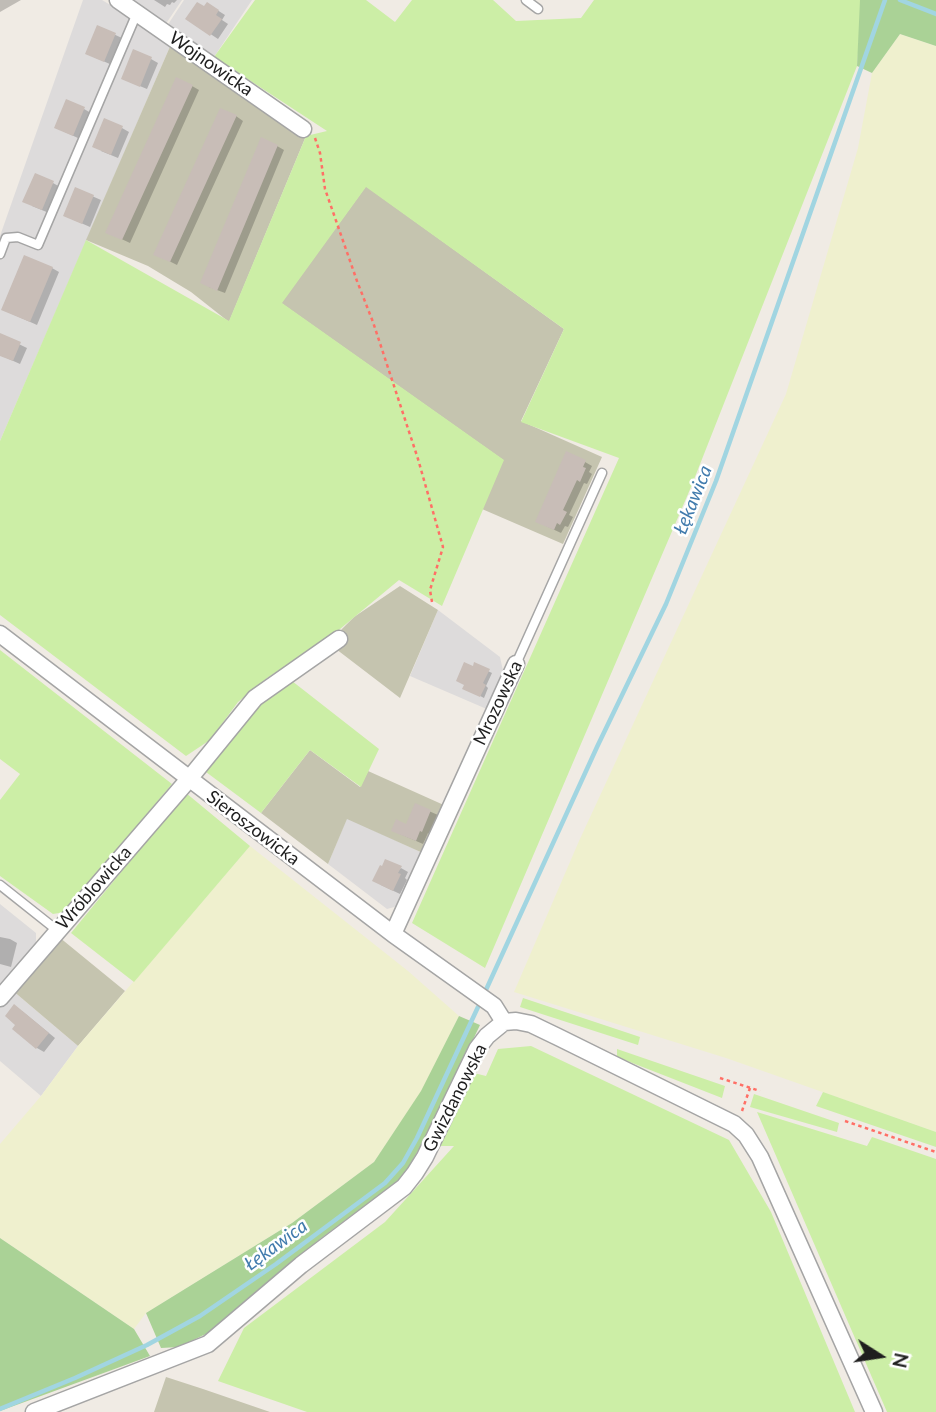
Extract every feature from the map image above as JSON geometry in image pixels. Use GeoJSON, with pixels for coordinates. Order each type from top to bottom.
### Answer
{"type":"FeatureCollection","features":[{"type":"Feature","properties":{"kind":"street","name":"Wojnowicka"},"geometry":{"type":"LineString","coordinates":[[118,0],[310,134]]}},
{"type":"Feature","properties":{"kind":"street","name":"Sieroszowicka"},"geometry":{"type":"LineString","coordinates":[[0,634],[393,934],[494,1006],[504,1022]]}},
{"type":"Feature","properties":{"kind":"street","name":"Wróblowicka"},"geometry":{"type":"LineString","coordinates":[[0,998],[189,779],[254,698],[339,639]]}},
{"type":"Feature","properties":{"kind":"street","name":"Mrozowska"},"geometry":{"type":"LineString","coordinates":[[393,934],[516,664]]}},
{"type":"Feature","properties":{"kind":"street"},"geometry":{"type":"LineString","coordinates":[[504,1022],[531,1024],[734,1124],[746,1135],[760,1157],[874,1412]]}},
{"type":"Feature","properties":{"kind":"street","name":"Gwizdanowska"},"geometry":{"type":"LineString","coordinates":[[34,1412],[208,1344],[302,1265],[404,1187],[425,1157],[477,1049],[504,1022]]}},
{"type":"Feature","properties":{"kind":"lane"},"geometry":{"type":"LineString","coordinates":[[526,0],[538,9]]}},
{"type":"Feature","properties":{"kind":"lane"},"geometry":{"type":"LineString","coordinates":[[0,254],[6,238],[18,237],[38,245],[137,13]]}},
{"type":"Feature","properties":{"kind":"lane","name":"Mrozowska"},"geometry":{"type":"LineString","coordinates":[[516,664],[603,473]]}},
{"type":"Feature","properties":{"kind":"lane"},"geometry":{"type":"LineString","coordinates":[[0,886],[58,931]]}},
{"type":"Feature","properties":{"kind":"path"},"geometry":{"type":"LineString","coordinates":[[310,134],[320,153],[325,189],[418,459],[443,547],[429,590],[432,602]]}},
{"type":"Feature","properties":{"kind":"path"},"geometry":{"type":"LineString","coordinates":[[720,1078],[760,1091]]}},
{"type":"Feature","properties":{"kind":"path"},"geometry":{"type":"LineString","coordinates":[[734,1124],[750,1088]]}},
{"type":"Feature","properties":{"kind":"path"},"geometry":{"type":"LineString","coordinates":[[845,1121],[936,1152]]}},
{"type":"Feature","properties":{"kind":"shaded area"},"geometry":{"type":"Polygon","coordinates":[[[83,0],[102,0],[172,42],[0,441],[0,236],[83,0]]]}},
{"type":"Feature","properties":{"kind":"shaded area"},"geometry":{"type":"Polygon","coordinates":[[[130,0],[182,0],[165,25],[130,0]]]}},
{"type":"Feature","properties":{"kind":"shaded area"},"geometry":{"type":"Polygon","coordinates":[[[184,0],[252,0],[214,57],[167,26],[184,0]]]}},
{"type":"Feature","properties":{"kind":"shaded area"},"geometry":{"type":"Polygon","coordinates":[[[900,34],[936,46],[936,1132],[726,1058],[514,992],[579,841],[786,394],[858,148],[872,73],[900,34]]]}},
{"type":"Feature","properties":{"kind":"shaded area"},"geometry":{"type":"Polygon","coordinates":[[[172,42],[306,136],[229,322],[191,292],[148,266],[86,240],[172,42]]]}},
{"type":"Feature","properties":{"kind":"shaded area"},"geometry":{"type":"Polygon","coordinates":[[[366,186],[564,329],[521,421],[602,457],[563,544],[482,509],[503,460],[281,303],[366,186]]]}},
{"type":"Feature","properties":{"kind":"shaded area"},"geometry":{"type":"Polygon","coordinates":[[[400,586],[438,610],[400,698],[336,649],[337,634],[354,617],[400,586]]]}},
{"type":"Feature","properties":{"kind":"shaded area"},"geometry":{"type":"Polygon","coordinates":[[[438,610],[500,657],[504,675],[489,710],[410,676],[438,610]]]}},
{"type":"Feature","properties":{"kind":"shaded area"},"geometry":{"type":"Polygon","coordinates":[[[310,750],[360,787],[368,771],[446,806],[425,854],[347,819],[328,864],[261,813],[310,750]]]}},
{"type":"Feature","properties":{"kind":"shaded area"},"geometry":{"type":"Polygon","coordinates":[[[347,818],[425,854],[401,905],[387,909],[328,864],[347,818]]]}},
{"type":"Feature","properties":{"kind":"shaded area"},"geometry":{"type":"Polygon","coordinates":[[[250,846],[408,971],[459,1016],[422,1091],[374,1162],[292,1223],[146,1313],[134,1329],[0,1238],[0,1144],[41,1096],[78,1046],[250,846]]]}},
{"type":"Feature","properties":{"kind":"shaded area"},"geometry":{"type":"Polygon","coordinates":[[[0,904],[36,933],[36,945],[0,988],[0,904]]]}},
{"type":"Feature","properties":{"kind":"shaded area"},"geometry":{"type":"Polygon","coordinates":[[[59,937],[125,991],[78,1046],[12,990],[59,937]]]}},
{"type":"Feature","properties":{"kind":"shaded area"},"geometry":{"type":"Polygon","coordinates":[[[12,990],[78,1046],[41,1096],[0,1061],[0,1005],[12,990]]]}},
{"type":"Feature","properties":{"kind":"shaded area"},"geometry":{"type":"Polygon","coordinates":[[[166,1377],[203,1389],[270,1412],[154,1412],[166,1377]]]}},
{"type":"Feature","properties":{"kind":"green space"},"geometry":{"type":"Polygon","coordinates":[[[255,0],[366,0],[395,22],[412,0],[493,0],[516,21],[581,18],[594,0],[862,0],[857,66],[691,487],[485,968],[412,923],[619,458],[521,422],[564,329],[366,187],[282,303],[504,460],[442,606],[399,580],[334,634],[267,678],[238,702],[210,740],[186,756],[0,615],[0,441],[86,240],[229,321],[306,136],[327,131],[214,57],[255,0]]]}},
{"type":"Feature","properties":{"kind":"green space"},"geometry":{"type":"Polygon","coordinates":[[[860,0],[936,0],[936,46],[900,34],[872,73],[857,66],[860,0]]]}},
{"type":"Feature","properties":{"kind":"green space"},"geometry":{"type":"Polygon","coordinates":[[[0,650],[172,784],[65,912],[53,914],[0,876],[0,800],[20,774],[0,759],[0,650]]]}},
{"type":"Feature","properties":{"kind":"green space"},"geometry":{"type":"Polygon","coordinates":[[[292,681],[379,749],[361,787],[310,750],[261,813],[206,772],[213,757],[257,705],[292,681]]]}},
{"type":"Feature","properties":{"kind":"green space"},"geometry":{"type":"Polygon","coordinates":[[[186,793],[250,846],[134,982],[71,933],[186,793]]]}},
{"type":"Feature","properties":{"kind":"green space"},"geometry":{"type":"Polygon","coordinates":[[[523,998],[640,1037],[638,1045],[520,1007],[523,998]]]}},
{"type":"Feature","properties":{"kind":"green space"},"geometry":{"type":"Polygon","coordinates":[[[459,1016],[480,1025],[432,1126],[403,1177],[320,1239],[212,1331],[179,1347],[161,1348],[146,1313],[292,1223],[374,1162],[421,1091],[459,1016]]]}},
{"type":"Feature","properties":{"kind":"green space"},"geometry":{"type":"Polygon","coordinates":[[[531,1046],[729,1140],[771,1212],[855,1412],[307,1412],[218,1381],[244,1328],[385,1222],[454,1146],[439,1146],[474,1073],[486,1076],[498,1049],[531,1046]]]}},
{"type":"Feature","properties":{"kind":"green space"},"geometry":{"type":"Polygon","coordinates":[[[617,1049],[725,1086],[722,1098],[617,1057],[617,1049]]]}},
{"type":"Feature","properties":{"kind":"green space"},"geometry":{"type":"Polygon","coordinates":[[[823,1092],[936,1132],[936,1147],[816,1106],[823,1092]]]}},
{"type":"Feature","properties":{"kind":"green space"},"geometry":{"type":"Polygon","coordinates":[[[754,1094],[839,1123],[837,1132],[750,1107],[754,1094]]]}},
{"type":"Feature","properties":{"kind":"green space"},"geometry":{"type":"Polygon","coordinates":[[[757,1112],[867,1146],[872,1137],[936,1159],[936,1412],[887,1412],[757,1112]]]}},
{"type":"Feature","properties":{"kind":"green space"},"geometry":{"type":"Polygon","coordinates":[[[0,1238],[134,1329],[150,1356],[0,1411],[0,1238]]]}},
{"type":"Feature","properties":{"kind":"building"},"geometry":{"type":"Polygon","coordinates":[[[197,2],[204,6],[207,2],[219,10],[216,15],[222,19],[210,36],[185,19],[197,2]]]}},
{"type":"Feature","properties":{"kind":"building"},"geometry":{"type":"Polygon","coordinates":[[[97,25],[116,33],[104,62],[85,54],[97,25]]]}},
{"type":"Feature","properties":{"kind":"building"},"geometry":{"type":"Polygon","coordinates":[[[133,49],[152,57],[140,87],[121,79],[133,49]]]}},
{"type":"Feature","properties":{"kind":"building"},"geometry":{"type":"Polygon","coordinates":[[[176,77],[193,85],[122,240],[105,233],[176,77]]]}},
{"type":"Feature","properties":{"kind":"building"},"geometry":{"type":"Polygon","coordinates":[[[66,99],[85,107],[73,136],[54,128],[66,99]]]}},
{"type":"Feature","properties":{"kind":"building"},"geometry":{"type":"Polygon","coordinates":[[[220,108],[237,115],[170,262],[153,255],[220,108]]]}},
{"type":"Feature","properties":{"kind":"building"},"geometry":{"type":"Polygon","coordinates":[[[104,118],[123,126],[111,155],[92,147],[104,118]]]}},
{"type":"Feature","properties":{"kind":"building"},"geometry":{"type":"Polygon","coordinates":[[[261,137],[278,145],[217,291],[200,283],[261,137]]]}},
{"type":"Feature","properties":{"kind":"building"},"geometry":{"type":"Polygon","coordinates":[[[35,173],[54,181],[42,210],[22,202],[35,173]]]}},
{"type":"Feature","properties":{"kind":"building"},"geometry":{"type":"Polygon","coordinates":[[[75,187],[94,195],[82,224],[63,216],[75,187]]]}},
{"type":"Feature","properties":{"kind":"building"},"geometry":{"type":"Polygon","coordinates":[[[24,255],[53,267],[30,322],[1,310],[24,255]]]}},
{"type":"Feature","properties":{"kind":"building"},"geometry":{"type":"Polygon","coordinates":[[[0,333],[21,342],[13,361],[0,356],[0,333]]]}},
{"type":"Feature","properties":{"kind":"building"},"geometry":{"type":"Polygon","coordinates":[[[566,451],[586,460],[583,467],[586,468],[580,482],[577,480],[563,510],[567,512],[554,530],[535,522],[566,451]]]}},
{"type":"Feature","properties":{"kind":"building"},"geometry":{"type":"Polygon","coordinates":[[[464,662],[473,666],[474,662],[490,669],[480,697],[462,689],[464,685],[456,681],[464,662]]]}},
{"type":"Feature","properties":{"kind":"building"},"geometry":{"type":"Polygon","coordinates":[[[415,803],[431,810],[416,841],[391,831],[396,819],[406,824],[415,803]]]}},
{"type":"Feature","properties":{"kind":"building"},"geometry":{"type":"Polygon","coordinates":[[[385,859],[402,866],[393,891],[372,881],[385,859]]]}},
{"type":"Feature","properties":{"kind":"building"},"geometry":{"type":"Polygon","coordinates":[[[14,1004],[49,1033],[36,1049],[12,1029],[15,1025],[5,1016],[14,1004]]]}},
{"type":"Feature","properties":{"kind":"waterway","name":"Łękawica"},"geometry":{"type":"LineString","coordinates":[[485,992],[666,604],[716,481],[885,0]]}},
{"type":"Feature","properties":{"kind":"waterway"},"geometry":{"type":"LineString","coordinates":[[900,0],[936,14]]}},
{"type":"Feature","properties":{"kind":"waterway","name":"Łękawica"},"geometry":{"type":"LineString","coordinates":[[0,1409],[147,1345],[200,1316],[276,1264],[385,1183],[403,1163],[417,1138],[478,1007]]}}]}
